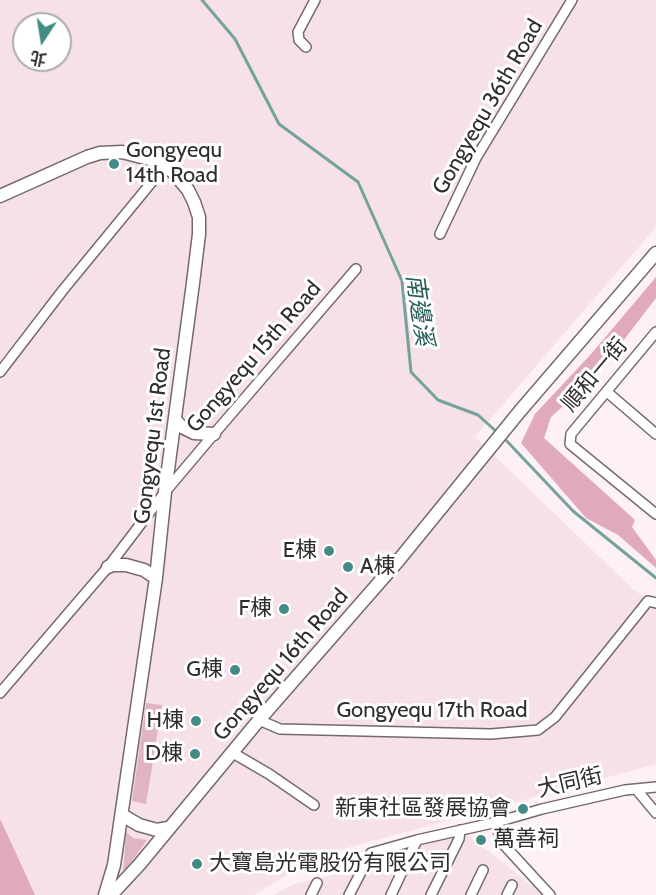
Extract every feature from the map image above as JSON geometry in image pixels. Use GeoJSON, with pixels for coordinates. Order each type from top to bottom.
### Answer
{"type":"FeatureCollection","features":[{"type":"Feature","properties":{"kind":"street"},"geometry":{"type":"LineString","coordinates":[[306,47],[299,40],[298,32],[315,0]]}},
{"type":"Feature","properties":{"kind":"street","name":"Gongyequ 36th Road"},"geometry":{"type":"LineString","coordinates":[[440,234],[476,158],[572,0]]}},
{"type":"Feature","properties":{"kind":"street","name":"Gongyequ 1st Road"},"geometry":{"type":"LineString","coordinates":[[0,196],[100,153],[136,155],[165,166],[179,178],[188,190],[199,217],[194,284],[165,492],[156,578],[114,865],[105,895]]}},
{"type":"Feature","properties":{"kind":"street"},"geometry":{"type":"LineString","coordinates":[[0,372],[63,290],[165,166]]}},
{"type":"Feature","properties":{"kind":"street","name":"Gongyequ 16th Road"},"geometry":{"type":"LineString","coordinates":[[111,895],[139,865],[259,720],[398,561],[520,411],[656,253]]}},
{"type":"Feature","properties":{"kind":"street","name":"Gongyequ 15th Road"},"geometry":{"type":"LineString","coordinates":[[0,693],[108,567],[165,492],[356,269]]}},
{"type":"Feature","properties":{"kind":"street","name":"順和一街"},"geometry":{"type":"LineString","coordinates":[[656,333],[571,434],[570,444],[656,514]]}},
{"type":"Feature","properties":{"kind":"street"},"geometry":{"type":"LineString","coordinates":[[607,392],[656,434]]}},
{"type":"Feature","properties":{"kind":"street"},"geometry":{"type":"LineString","coordinates":[[175,420],[182,427],[194,433],[214,434]]}},
{"type":"Feature","properties":{"kind":"street"},"geometry":{"type":"LineString","coordinates":[[108,567],[126,565],[144,570],[156,578]]}},
{"type":"Feature","properties":{"kind":"street","name":"Gongyequ 17th Road"},"geometry":{"type":"LineString","coordinates":[[259,720],[280,729],[292,730],[491,734],[538,730],[555,717],[648,602],[656,603]]}},
{"type":"Feature","properties":{"kind":"street"},"geometry":{"type":"LineString","coordinates":[[233,753],[314,805]]}},
{"type":"Feature","properties":{"kind":"street","name":"大同街"},"geometry":{"type":"LineString","coordinates":[[349,895],[371,853],[542,809],[636,789],[656,787]]}},
{"type":"Feature","properties":{"kind":"street"},"geometry":{"type":"LineString","coordinates":[[636,789],[656,813]]}},
{"type":"Feature","properties":{"kind":"street"},"geometry":{"type":"LineString","coordinates":[[122,815],[139,825],[157,830],[168,828]]}},
{"type":"Feature","properties":{"kind":"street"},"geometry":{"type":"LineString","coordinates":[[497,822],[504,844],[550,895]]}},
{"type":"Feature","properties":{"kind":"street"},"geometry":{"type":"LineString","coordinates":[[431,895],[459,839],[460,830]]}},
{"type":"Feature","properties":{"kind":"street"},"geometry":{"type":"LineString","coordinates":[[392,895],[417,840]]}},
{"type":"Feature","properties":{"kind":"street"},"geometry":{"type":"LineString","coordinates":[[471,895],[483,870]]}},
{"type":"Feature","properties":{"kind":"street"},"geometry":{"type":"LineString","coordinates":[[311,895],[316,883]]}},
{"type":"Feature","properties":{"kind":"street"},"geometry":{"type":"LineString","coordinates":[[507,895],[512,885]]}},
{"type":"Feature","properties":{"kind":"shaded area"},"geometry":{"type":"Polygon","coordinates":[[[0,0],[656,0],[656,227],[475,437],[634,590],[656,604],[656,764],[318,856],[254,895],[0,895],[0,0]]]}},
{"type":"Feature","properties":{"kind":"shaded area"},"geometry":{"type":"Polygon","coordinates":[[[656,277],[656,298],[594,379],[551,417],[544,438],[635,520],[632,527],[656,560],[656,568],[618,535],[586,518],[521,443],[535,414],[592,353],[656,277]]]}},
{"type":"Feature","properties":{"kind":"shaded area"},"geometry":{"type":"Polygon","coordinates":[[[146,703],[162,705],[146,804],[132,801],[146,703]]]}},
{"type":"Feature","properties":{"kind":"shaded area"},"geometry":{"type":"Polygon","coordinates":[[[0,819],[15,851],[35,895],[0,895],[0,819]]]}},
{"type":"Feature","properties":{"kind":"shaded area"},"geometry":{"type":"Polygon","coordinates":[[[461,824],[470,837],[544,895],[273,895],[294,884],[366,867],[461,824]]]}},
{"type":"Feature","properties":{"kind":"shaded area"},"geometry":{"type":"Polygon","coordinates":[[[126,832],[133,838],[147,840],[123,874],[126,832]]]}},
{"type":"Feature","properties":{"kind":"waterway","name":"南邊溪"},"geometry":{"type":"LineString","coordinates":[[202,0],[235,39],[279,124],[358,182],[402,281],[411,372],[438,400],[478,415],[498,433]]}},
{"type":"Feature","properties":{"kind":"waterway","name":"南邊溪"},"geometry":{"type":"LineString","coordinates":[[503,437],[573,511],[656,578]]}},
{"type":"Feature","properties":{"kind":"place","name":"Gongyequ 14th Road"},"geometry":{"type":"Point","coordinates":[114,164]}},
{"type":"Feature","properties":{"kind":"place","name":"E棟"},"geometry":{"type":"Point","coordinates":[329,551]}},
{"type":"Feature","properties":{"kind":"place","name":"A棟"},"geometry":{"type":"Point","coordinates":[348,567]}},
{"type":"Feature","properties":{"kind":"place","name":"F棟"},"geometry":{"type":"Point","coordinates":[284,609]}},
{"type":"Feature","properties":{"kind":"place","name":"G棟"},"geometry":{"type":"Point","coordinates":[235,670]}},
{"type":"Feature","properties":{"kind":"place","name":"H棟"},"geometry":{"type":"Point","coordinates":[196,721]}},
{"type":"Feature","properties":{"kind":"place","name":"D棟"},"geometry":{"type":"Point","coordinates":[195,754]}},
{"type":"Feature","properties":{"kind":"place","name":"新東社區發展協會"},"geometry":{"type":"Point","coordinates":[523,809]}},
{"type":"Feature","properties":{"kind":"place","name":"萬善祠"},"geometry":{"type":"Point","coordinates":[481,840]}},
{"type":"Feature","properties":{"kind":"place","name":"大寶島光電股份有限公司"},"geometry":{"type":"Point","coordinates":[197,864]}}]}
